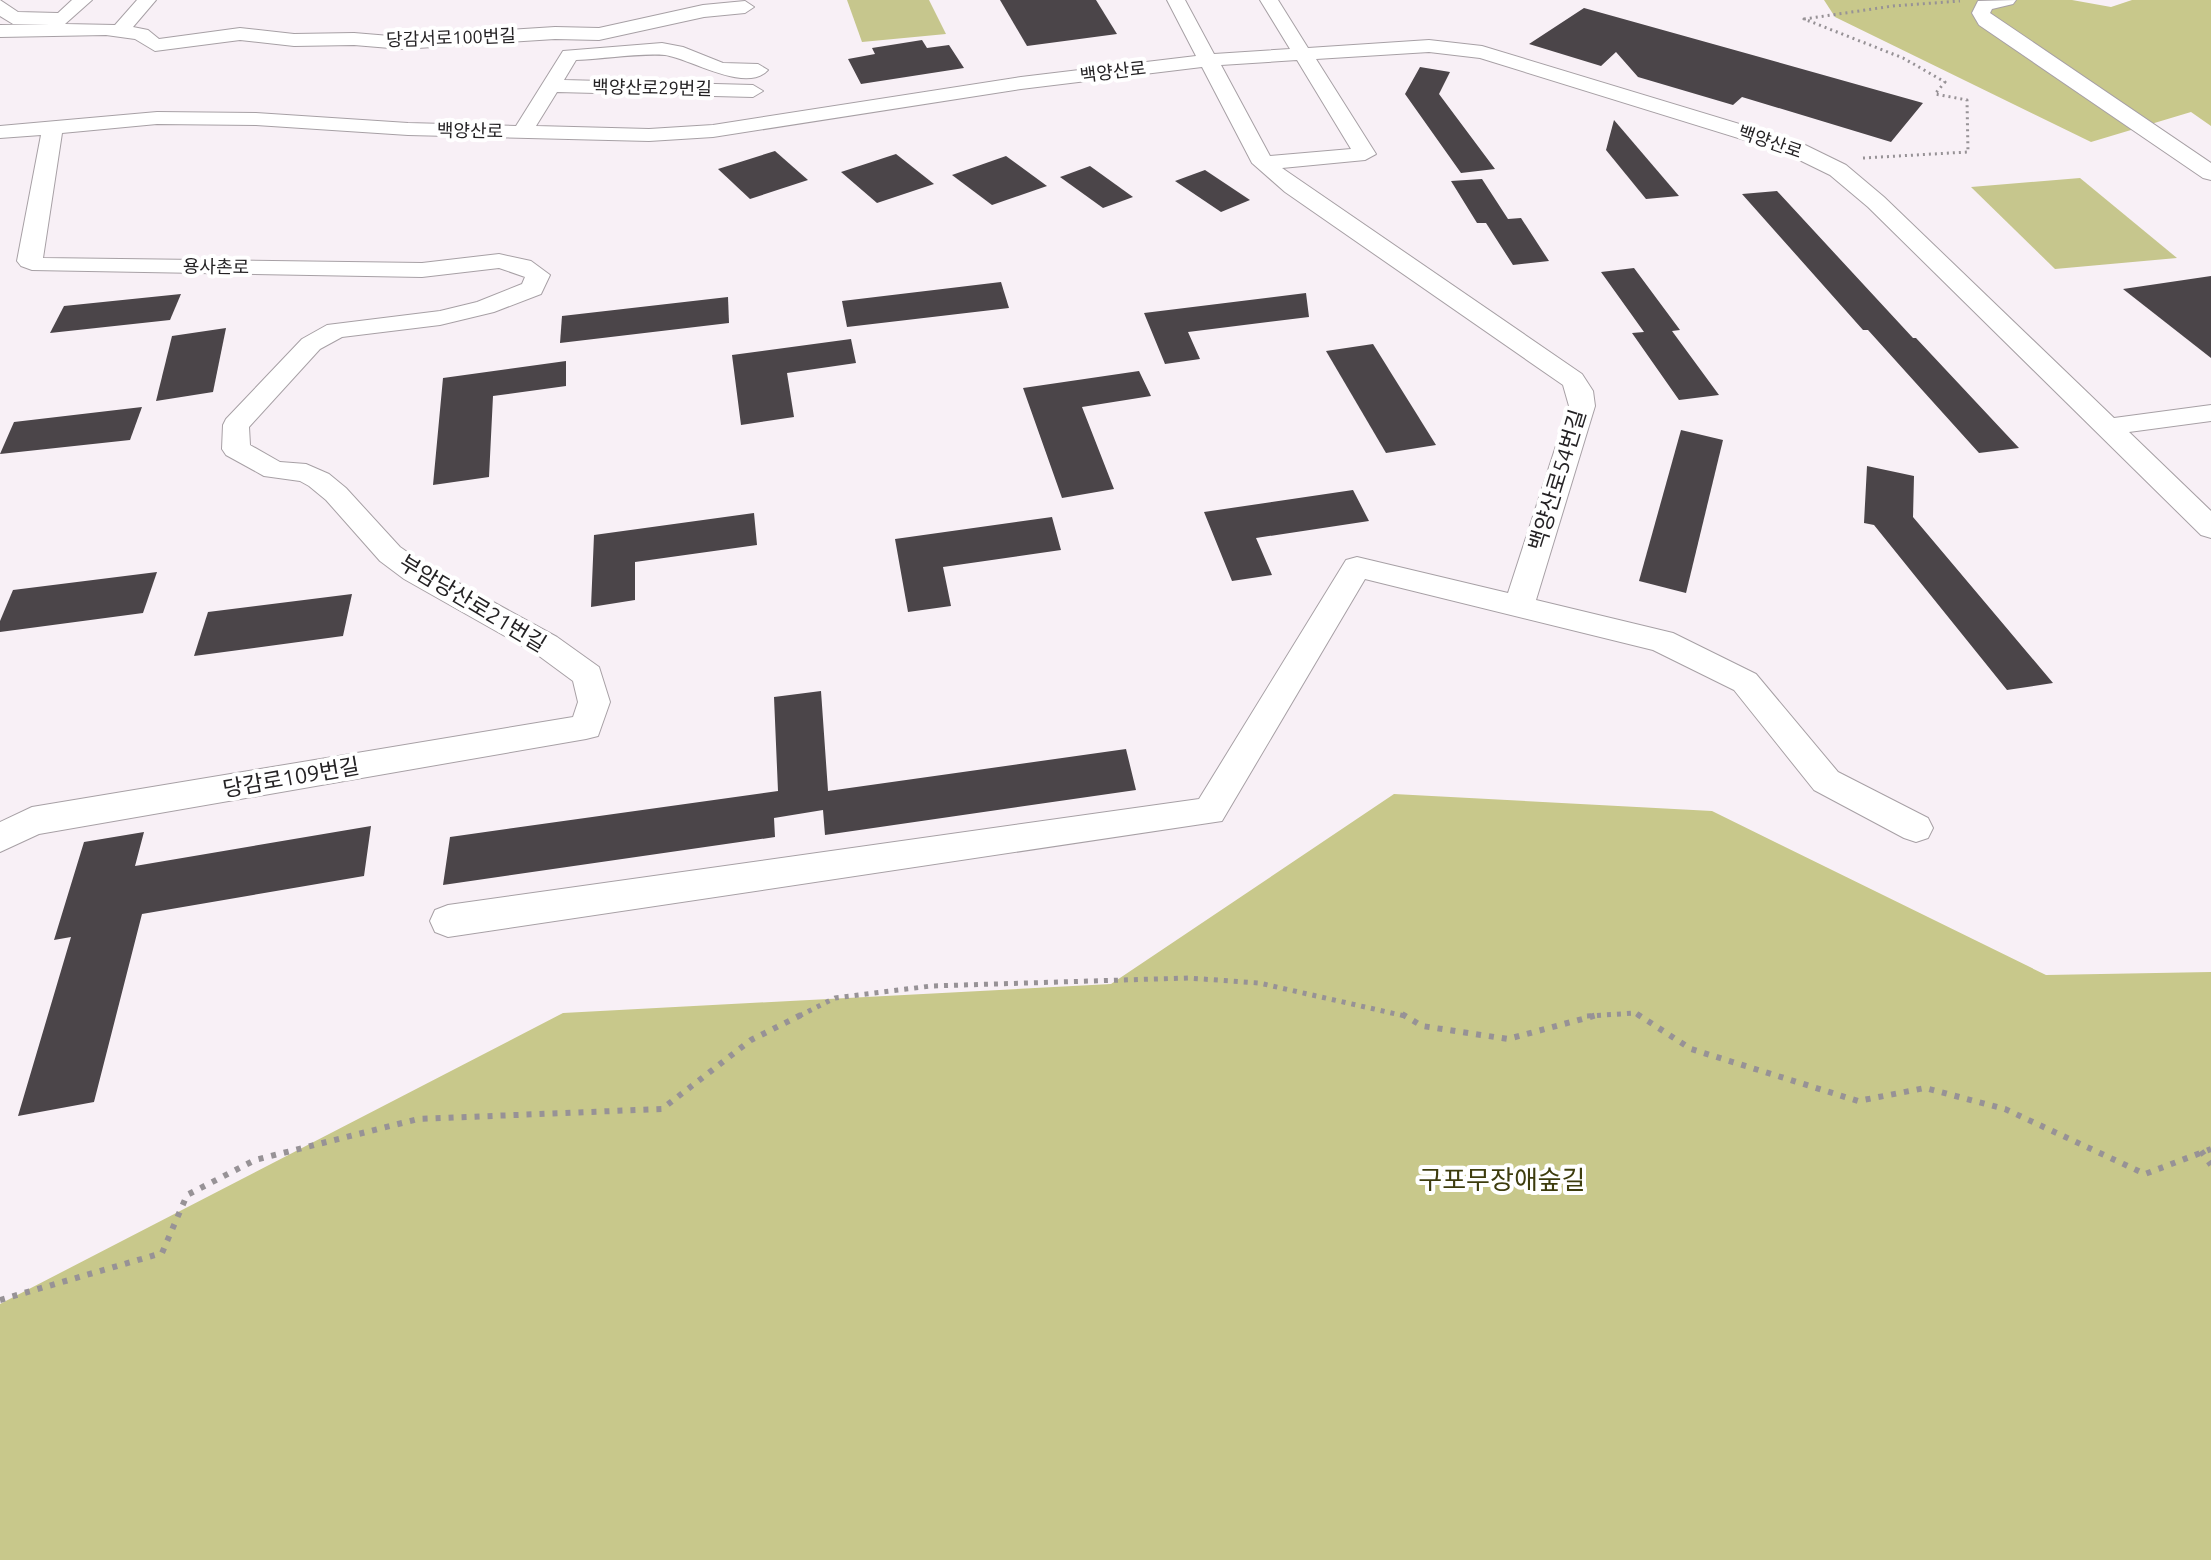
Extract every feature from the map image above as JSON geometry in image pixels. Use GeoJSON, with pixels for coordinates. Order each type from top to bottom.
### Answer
{"type":"FeatureCollection","features":[{"type":"Feature","properties":{"kind":"street"},"geometry":{"type":"LineString","coordinates":[[9,6],[13,18],[63,19],[83,0]]}},
{"type":"Feature","properties":{"kind":"street"},"geometry":{"type":"LineString","coordinates":[[0,31],[120,31],[147,0]]}},
{"type":"Feature","properties":{"kind":"street","name":"백양산로54번길"},"geometry":{"type":"LineString","coordinates":[[1176,0],[1263,163],[1293,187],[1573,380],[1580,391],[1582,406],[1519,606]]}},
{"type":"Feature","properties":{"kind":"street"},"geometry":{"type":"LineString","coordinates":[[1263,163],[1365,154],[1269,0]]}},
{"type":"Feature","properties":{"kind":"street"},"geometry":{"type":"LineString","coordinates":[[2007,0],[1985,5],[1981,13],[1986,21],[2211,173]]}},
{"type":"Feature","properties":{"kind":"street","name":"당감서로100번길"},"geometry":{"type":"LineString","coordinates":[[120,31],[141,34],[155,45],[240,34],[294,40],[354,39],[402,43],[555,33],[599,34],[703,11],[745,7]]}},
{"type":"Feature","properties":{"kind":"street","name":"백양산로"},"geometry":{"type":"LineString","coordinates":[[0,132],[120,118],[213,118],[408,129],[649,135],[744,128],[1021,83],[1209,60],[1429,46],[1482,52],[1791,147],[1838,170],[1876,202],[2211,528]]}},
{"type":"Feature","properties":{"kind":"street","name":"백양산로29번길"},"geometry":{"type":"LineString","coordinates":[[522,132],[570,55],[662,49],[676,51],[720,69],[758,71]]}},
{"type":"Feature","properties":{"kind":"street"},"geometry":{"type":"LineString","coordinates":[[744,128],[758,71]]}},
{"type":"Feature","properties":{"kind":"street","name":"백양산로29번길"},"geometry":{"type":"LineString","coordinates":[[551,86],[758,71]]}},
{"type":"Feature","properties":{"kind":"street","name":"용사촌로"},"geometry":{"type":"LineString","coordinates":[[53,125],[29,261],[40,265],[422,270],[499,261],[523,266],[538,275]]}},
{"type":"Feature","properties":{"kind":"street"},"geometry":{"type":"LineString","coordinates":[[713,131],[784,143]]}},
{"type":"Feature","properties":{"kind":"street","name":"부암당산로21번길"},"geometry":{"type":"LineString","coordinates":[[538,275],[532,289],[485,307],[440,318],[336,330],[311,344],[236,425],[236,449],[274,470],[306,473],[319,480],[336,494],[390,554],[415,572],[546,645],[588,675],[594,702],[586,727]]}},
{"type":"Feature","properties":{"kind":"street"},"geometry":{"type":"LineString","coordinates":[[2107,427],[2211,413]]}},
{"type":"Feature","properties":{"kind":"street"},"geometry":{"type":"LineString","coordinates":[[448,921],[1210,811],[1357,567],[1662,641],[1745,682],[1826,781],[1916,828]]}},
{"type":"Feature","properties":{"kind":"street","name":"당감로109번길"},"geometry":{"type":"LineString","coordinates":[[0,838],[32,821],[586,727]]}},
{"type":"Feature","properties":{"kind":"path"},"geometry":{"type":"LineString","coordinates":[[1859,158],[1907,154],[1935,157],[1968,152],[1972,134],[1965,113],[1967,100],[1935,94],[1945,82],[1903,58],[1804,19],[1822,12],[1850,12],[1919,1],[1969,1],[1985,5]]}},
{"type":"Feature","properties":{"kind":"path"},"geometry":{"type":"LineString","coordinates":[[0,1300],[162,1253],[187,1195],[255,1160],[418,1119],[662,1109],[751,1040],[835,998],[931,986],[1188,978],[1259,983],[1399,1012],[1422,1026],[1508,1039],[1593,1014],[1636,1013],[1691,1049],[1858,1101],[1925,1088],[2005,1109],[2145,1174],[2211,1149]]}},
{"type":"Feature","properties":{"kind":"path"},"geometry":{"type":"LineString","coordinates":[[2201,1151],[2211,1165]]}},
{"type":"Feature","properties":{"kind":"green space"},"geometry":{"type":"Polygon","coordinates":[[[847,0],[929,0],[946,34],[862,42],[847,0]]]}},
{"type":"Feature","properties":{"kind":"green space"},"geometry":{"type":"Polygon","coordinates":[[[1824,0],[2072,0],[2111,7],[2132,0],[2211,0],[2211,126],[2191,112],[2091,142],[1835,17],[1824,0]]]}},
{"type":"Feature","properties":{"kind":"green space"},"geometry":{"type":"Polygon","coordinates":[[[2080,178],[2177,258],[2055,269],[1971,187],[2080,178]]]}},
{"type":"Feature","properties":{"kind":"green space","name":"구포무장애숲길"},"geometry":{"type":"Polygon","coordinates":[[[1394,794],[1712,811],[2046,975],[2211,972],[2211,1560],[0,1560],[0,1304],[563,1013],[1111,984],[1394,794]]]}},
{"type":"Feature","properties":{"kind":"building"},"geometry":{"type":"Polygon","coordinates":[[[1000,0],[1096,0],[1117,34],[1027,46],[1000,0]]]}},
{"type":"Feature","properties":{"kind":"building"},"geometry":{"type":"Polygon","coordinates":[[[1584,8],[1923,103],[1891,142],[1742,97],[1733,105],[1638,77],[1616,52],[1601,66],[1529,44],[1584,8]]]}},
{"type":"Feature","properties":{"kind":"building"},"geometry":{"type":"Polygon","coordinates":[[[922,40],[927,48],[949,45],[964,68],[861,84],[848,59],[875,54],[872,48],[922,40]]]}},
{"type":"Feature","properties":{"kind":"building"},"geometry":{"type":"Polygon","coordinates":[[[1420,67],[1450,72],[1439,94],[1495,169],[1461,173],[1405,94],[1420,67]]]}},
{"type":"Feature","properties":{"kind":"building"},"geometry":{"type":"Polygon","coordinates":[[[1614,120],[1679,196],[1646,199],[1606,150],[1614,120]]]}},
{"type":"Feature","properties":{"kind":"building"},"geometry":{"type":"Polygon","coordinates":[[[775,151],[808,180],[750,199],[718,169],[775,151]]]}},
{"type":"Feature","properties":{"kind":"building"},"geometry":{"type":"Polygon","coordinates":[[[896,154],[934,184],[877,203],[841,172],[896,154]]]}},
{"type":"Feature","properties":{"kind":"building"},"geometry":{"type":"Polygon","coordinates":[[[1006,156],[1047,186],[992,205],[952,175],[1006,156]]]}},
{"type":"Feature","properties":{"kind":"building"},"geometry":{"type":"Polygon","coordinates":[[[1090,166],[1133,197],[1103,208],[1060,177],[1090,166]]]}},
{"type":"Feature","properties":{"kind":"building"},"geometry":{"type":"Polygon","coordinates":[[[1205,170],[1250,200],[1221,212],[1175,181],[1205,170]]]}},
{"type":"Feature","properties":{"kind":"building"},"geometry":{"type":"Polygon","coordinates":[[[1482,179],[1508,219],[1521,218],[1549,261],[1513,265],[1486,223],[1477,223],[1451,181],[1482,179]]]}},
{"type":"Feature","properties":{"kind":"building"},"geometry":{"type":"Polygon","coordinates":[[[1777,191],[2019,448],[1979,453],[1868,330],[1863,330],[1742,194],[1777,191]]]}},
{"type":"Feature","properties":{"kind":"building"},"geometry":{"type":"Polygon","coordinates":[[[1634,268],[1680,330],[1672,331],[1719,395],[1679,400],[1632,333],[1644,332],[1601,272],[1634,268]]]}},
{"type":"Feature","properties":{"kind":"building"},"geometry":{"type":"Polygon","coordinates":[[[2211,276],[2211,358],[2123,289],[2211,276]]]}},
{"type":"Feature","properties":{"kind":"building"},"geometry":{"type":"Polygon","coordinates":[[[1001,282],[1009,308],[847,327],[842,301],[1001,282]]]}},
{"type":"Feature","properties":{"kind":"building"},"geometry":{"type":"Polygon","coordinates":[[[1306,293],[1309,317],[1188,332],[1200,359],[1165,364],[1144,313],[1306,293]]]}},
{"type":"Feature","properties":{"kind":"building"},"geometry":{"type":"Polygon","coordinates":[[[181,294],[170,320],[50,333],[64,306],[181,294]]]}},
{"type":"Feature","properties":{"kind":"building"},"geometry":{"type":"Polygon","coordinates":[[[728,297],[729,323],[560,343],[562,316],[728,297]]]}},
{"type":"Feature","properties":{"kind":"building"},"geometry":{"type":"Polygon","coordinates":[[[226,328],[213,392],[156,401],[172,336],[226,328]]]}},
{"type":"Feature","properties":{"kind":"building"},"geometry":{"type":"Polygon","coordinates":[[[851,339],[856,363],[787,373],[794,417],[741,425],[732,355],[851,339]]]}},
{"type":"Feature","properties":{"kind":"building"},"geometry":{"type":"Polygon","coordinates":[[[1373,344],[1436,445],[1386,453],[1326,351],[1373,344]]]}},
{"type":"Feature","properties":{"kind":"building"},"geometry":{"type":"Polygon","coordinates":[[[566,361],[566,386],[493,396],[489,477],[433,485],[443,378],[566,361]]]}},
{"type":"Feature","properties":{"kind":"building"},"geometry":{"type":"Polygon","coordinates":[[[1139,371],[1151,396],[1082,407],[1114,489],[1062,498],[1023,388],[1139,371]]]}},
{"type":"Feature","properties":{"kind":"building"},"geometry":{"type":"Polygon","coordinates":[[[142,407],[130,440],[0,454],[14,422],[142,407]]]}},
{"type":"Feature","properties":{"kind":"building"},"geometry":{"type":"Polygon","coordinates":[[[1681,430],[1723,440],[1686,593],[1639,581],[1681,430]]]}},
{"type":"Feature","properties":{"kind":"building"},"geometry":{"type":"Polygon","coordinates":[[[1867,466],[1914,476],[1913,517],[2053,683],[2007,690],[1874,525],[1864,523],[1867,466]]]}},
{"type":"Feature","properties":{"kind":"building"},"geometry":{"type":"Polygon","coordinates":[[[1353,490],[1369,521],[1256,538],[1272,575],[1232,581],[1204,512],[1353,490]]]}},
{"type":"Feature","properties":{"kind":"building"},"geometry":{"type":"Polygon","coordinates":[[[754,513],[757,545],[635,562],[635,600],[591,607],[594,535],[754,513]]]}},
{"type":"Feature","properties":{"kind":"building"},"geometry":{"type":"Polygon","coordinates":[[[1052,517],[1061,550],[943,567],[951,606],[908,612],[895,539],[1052,517]]]}},
{"type":"Feature","properties":{"kind":"building"},"geometry":{"type":"Polygon","coordinates":[[[157,572],[143,613],[0,632],[0,621],[13,590],[157,572]]]}},
{"type":"Feature","properties":{"kind":"building"},"geometry":{"type":"Polygon","coordinates":[[[352,594],[343,636],[194,656],[208,612],[352,594]]]}},
{"type":"Feature","properties":{"kind":"building"},"geometry":{"type":"Polygon","coordinates":[[[821,691],[828,791],[1126,749],[1136,790],[825,835],[823,810],[774,818],[775,837],[443,885],[450,837],[778,791],[774,697],[821,691]]]}},
{"type":"Feature","properties":{"kind":"building"},"geometry":{"type":"Polygon","coordinates":[[[371,826],[364,876],[142,914],[94,1102],[18,1116],[71,937],[54,940],[84,842],[144,832],[135,866],[371,826]]]}}]}
